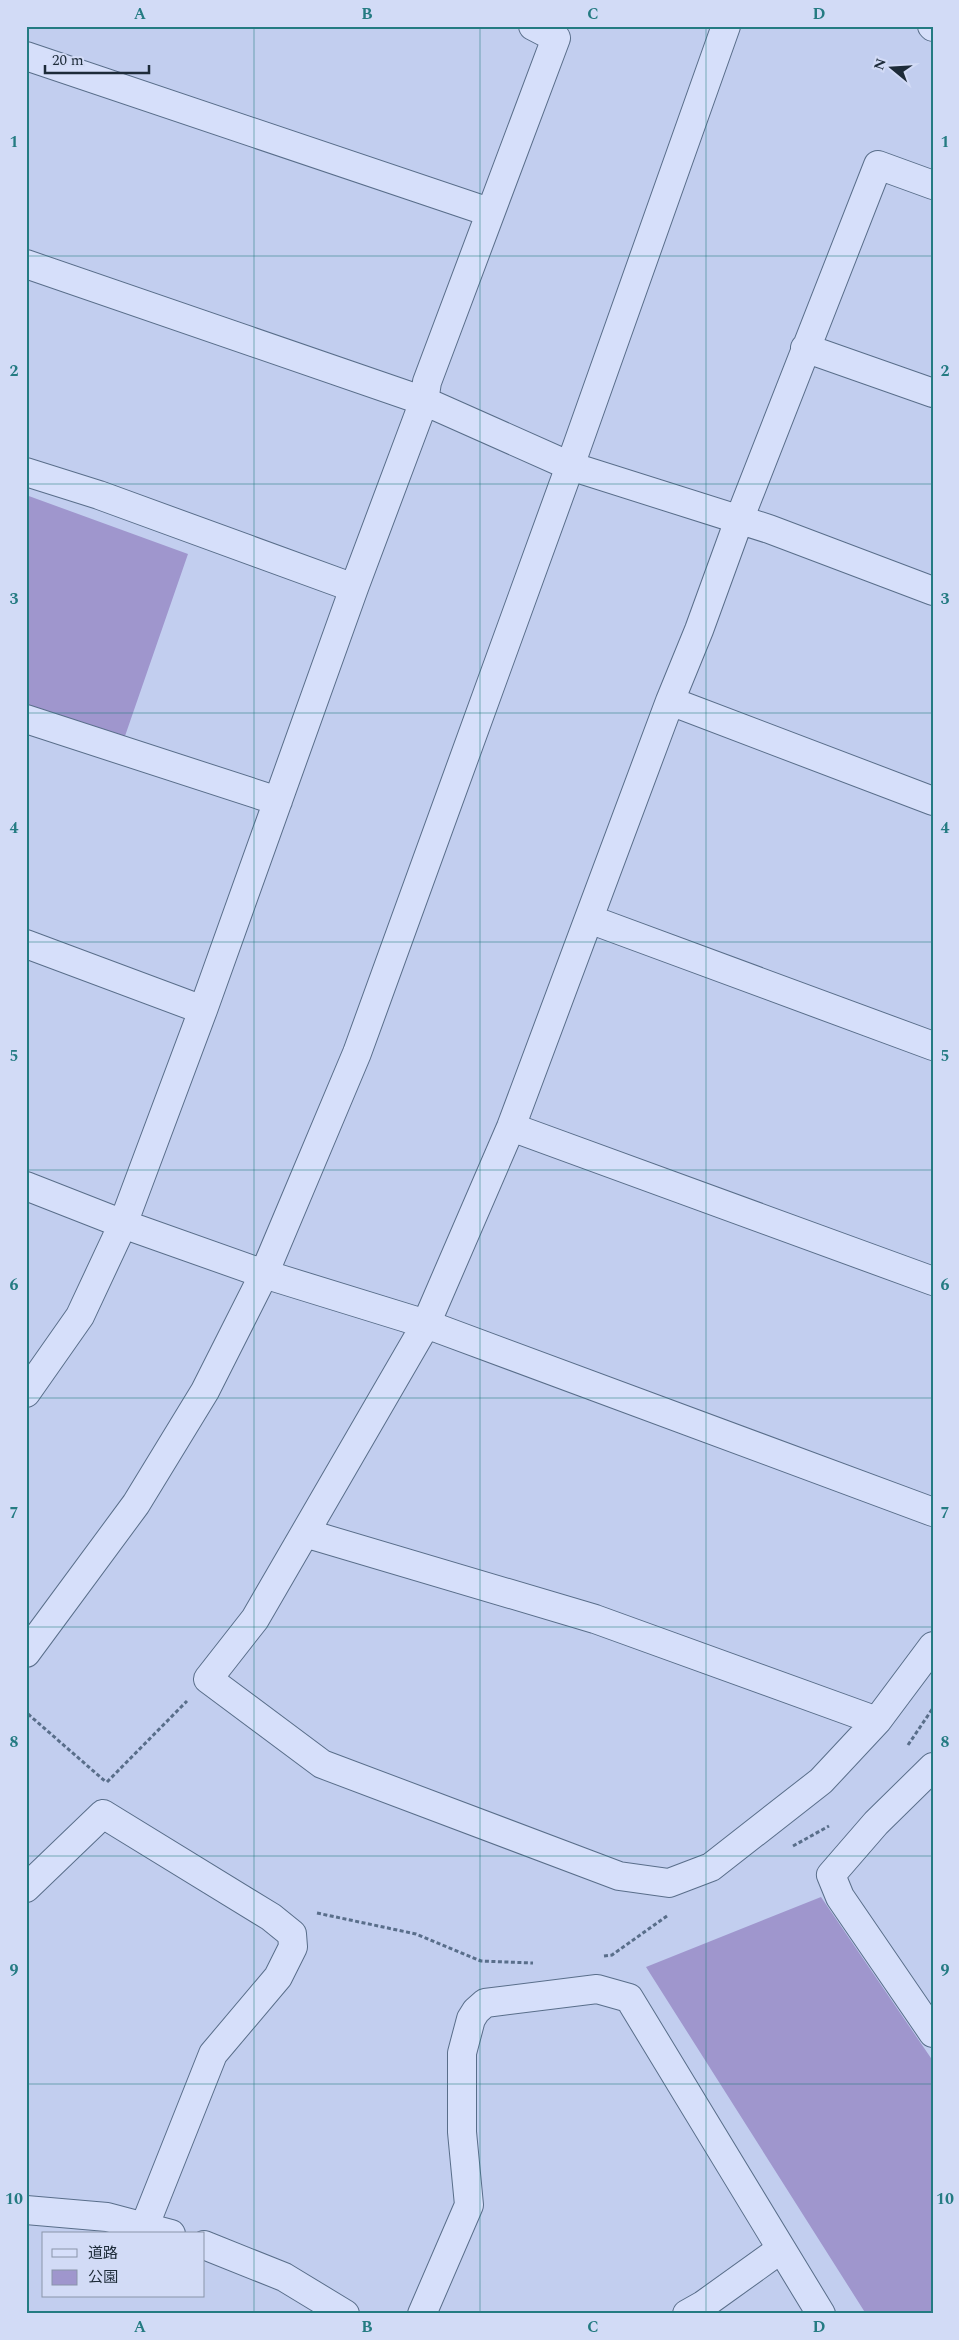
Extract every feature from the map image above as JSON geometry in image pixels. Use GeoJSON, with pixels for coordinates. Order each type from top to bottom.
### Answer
{"type":"FeatureCollection","features":[{"type":"Feature","properties":{"kind":"street"},"geometry":{"type":"LineString","coordinates":[[26,1393],[80,1316],[123,1224],[203,1010],[354,588],[424,401],[427,382],[489,212],[556,38],[533,26]]}},
{"type":"Feature","properties":{"kind":"street"},"geometry":{"type":"LineString","coordinates":[[26,1653],[136,1504],[205,1391],[264,1274],[357,1053],[570,466],[726,26]]}},
{"type":"Feature","properties":{"kind":"street"},"geometry":{"type":"LineString","coordinates":[[26,56],[489,212]]}},
{"type":"Feature","properties":{"kind":"street"},"geometry":{"type":"LineString","coordinates":[[933,185],[878,165],[804,348],[511,1127],[426,1324],[255,1619],[208,1679],[322,1764],[619,1876],[669,1884],[711,1867],[821,1781],[877,1721],[933,1646]]}},
{"type":"Feature","properties":{"kind":"street"},"geometry":{"type":"LineString","coordinates":[[26,264],[424,401],[570,466],[739,520],[933,591]]}},
{"type":"Feature","properties":{"kind":"street"},"geometry":{"type":"LineString","coordinates":[[804,348],[933,393]]}},
{"type":"Feature","properties":{"kind":"street"},"geometry":{"type":"LineString","coordinates":[[26,472],[108,499],[354,588]]}},
{"type":"Feature","properties":{"kind":"street"},"geometry":{"type":"LineString","coordinates":[[670,701],[933,802]]}},
{"type":"Feature","properties":{"kind":"street"},"geometry":{"type":"LineString","coordinates":[[26,719],[278,801]]}},
{"type":"Feature","properties":{"kind":"street"},"geometry":{"type":"LineString","coordinates":[[588,919],[933,1046]]}},
{"type":"Feature","properties":{"kind":"street"},"geometry":{"type":"LineString","coordinates":[[26,944],[203,1010]]}},
{"type":"Feature","properties":{"kind":"street"},"geometry":{"type":"LineString","coordinates":[[511,1127],[933,1280]]}},
{"type":"Feature","properties":{"kind":"street"},"geometry":{"type":"LineString","coordinates":[[26,1186],[123,1224],[264,1274],[426,1324],[933,1512]]}},
{"type":"Feature","properties":{"kind":"street"},"geometry":{"type":"LineString","coordinates":[[305,1534],[595,1619],[877,1721]]}},
{"type":"Feature","properties":{"kind":"street"},"geometry":{"type":"LineString","coordinates":[[933,1767],[876,1823],[831,1875],[840,1897],[933,2033]]}},
{"type":"Feature","properties":{"kind":"street"},"geometry":{"type":"LineString","coordinates":[[26,1888],[103,1814],[271,1917],[292,1934],[293,1947],[278,1977],[213,2054],[145,2225]]}},
{"type":"Feature","properties":{"kind":"street"},"geometry":{"type":"LineString","coordinates":[[422,2314],[469,2206],[462,2132],[462,2053],[470,2019],[476,2010],[485,2003],[597,1989],[629,1998],[821,2314]]}},
{"type":"Feature","properties":{"kind":"street"},"geometry":{"type":"LineString","coordinates":[[26,2210],[107,2217],[145,2225],[164,2232]]}},
{"type":"Feature","properties":{"kind":"street"},"geometry":{"type":"LineString","coordinates":[[205,2244],[284,2277],[345,2314]]}},
{"type":"Feature","properties":{"kind":"street"},"geometry":{"type":"LineString","coordinates":[[687,2314],[703,2305],[781,2249]]}},
{"type":"Feature","properties":{"kind":"path"},"geometry":{"type":"LineString","coordinates":[[107,1782],[208,1679]]}},
{"type":"Feature","properties":{"kind":"path"},"geometry":{"type":"LineString","coordinates":[[905,1749],[933,1708]]}},
{"type":"Feature","properties":{"kind":"path"},"geometry":{"type":"LineString","coordinates":[[28,1714],[114,1787]]}},
{"type":"Feature","properties":{"kind":"path"},"geometry":{"type":"LineString","coordinates":[[792,1846],[834,1823]]}},
{"type":"Feature","properties":{"kind":"path"},"geometry":{"type":"LineString","coordinates":[[603,1957],[612,1955],[658,1921],[674,1912]]}},
{"type":"Feature","properties":{"kind":"path"},"geometry":{"type":"LineString","coordinates":[[313,1913],[416,1934],[481,1961],[536,1963]]}},
{"type":"Feature","properties":{"kind":"green space"},"geometry":{"type":"Polygon","coordinates":[[[26,495],[188,554],[125,736],[26,704],[26,495]]]}},
{"type":"Feature","properties":{"kind":"green space"},"geometry":{"type":"Polygon","coordinates":[[[821,1897],[933,2061],[933,2312],[931,2314],[866,2314],[646,1967],[821,1897]]]}}]}
